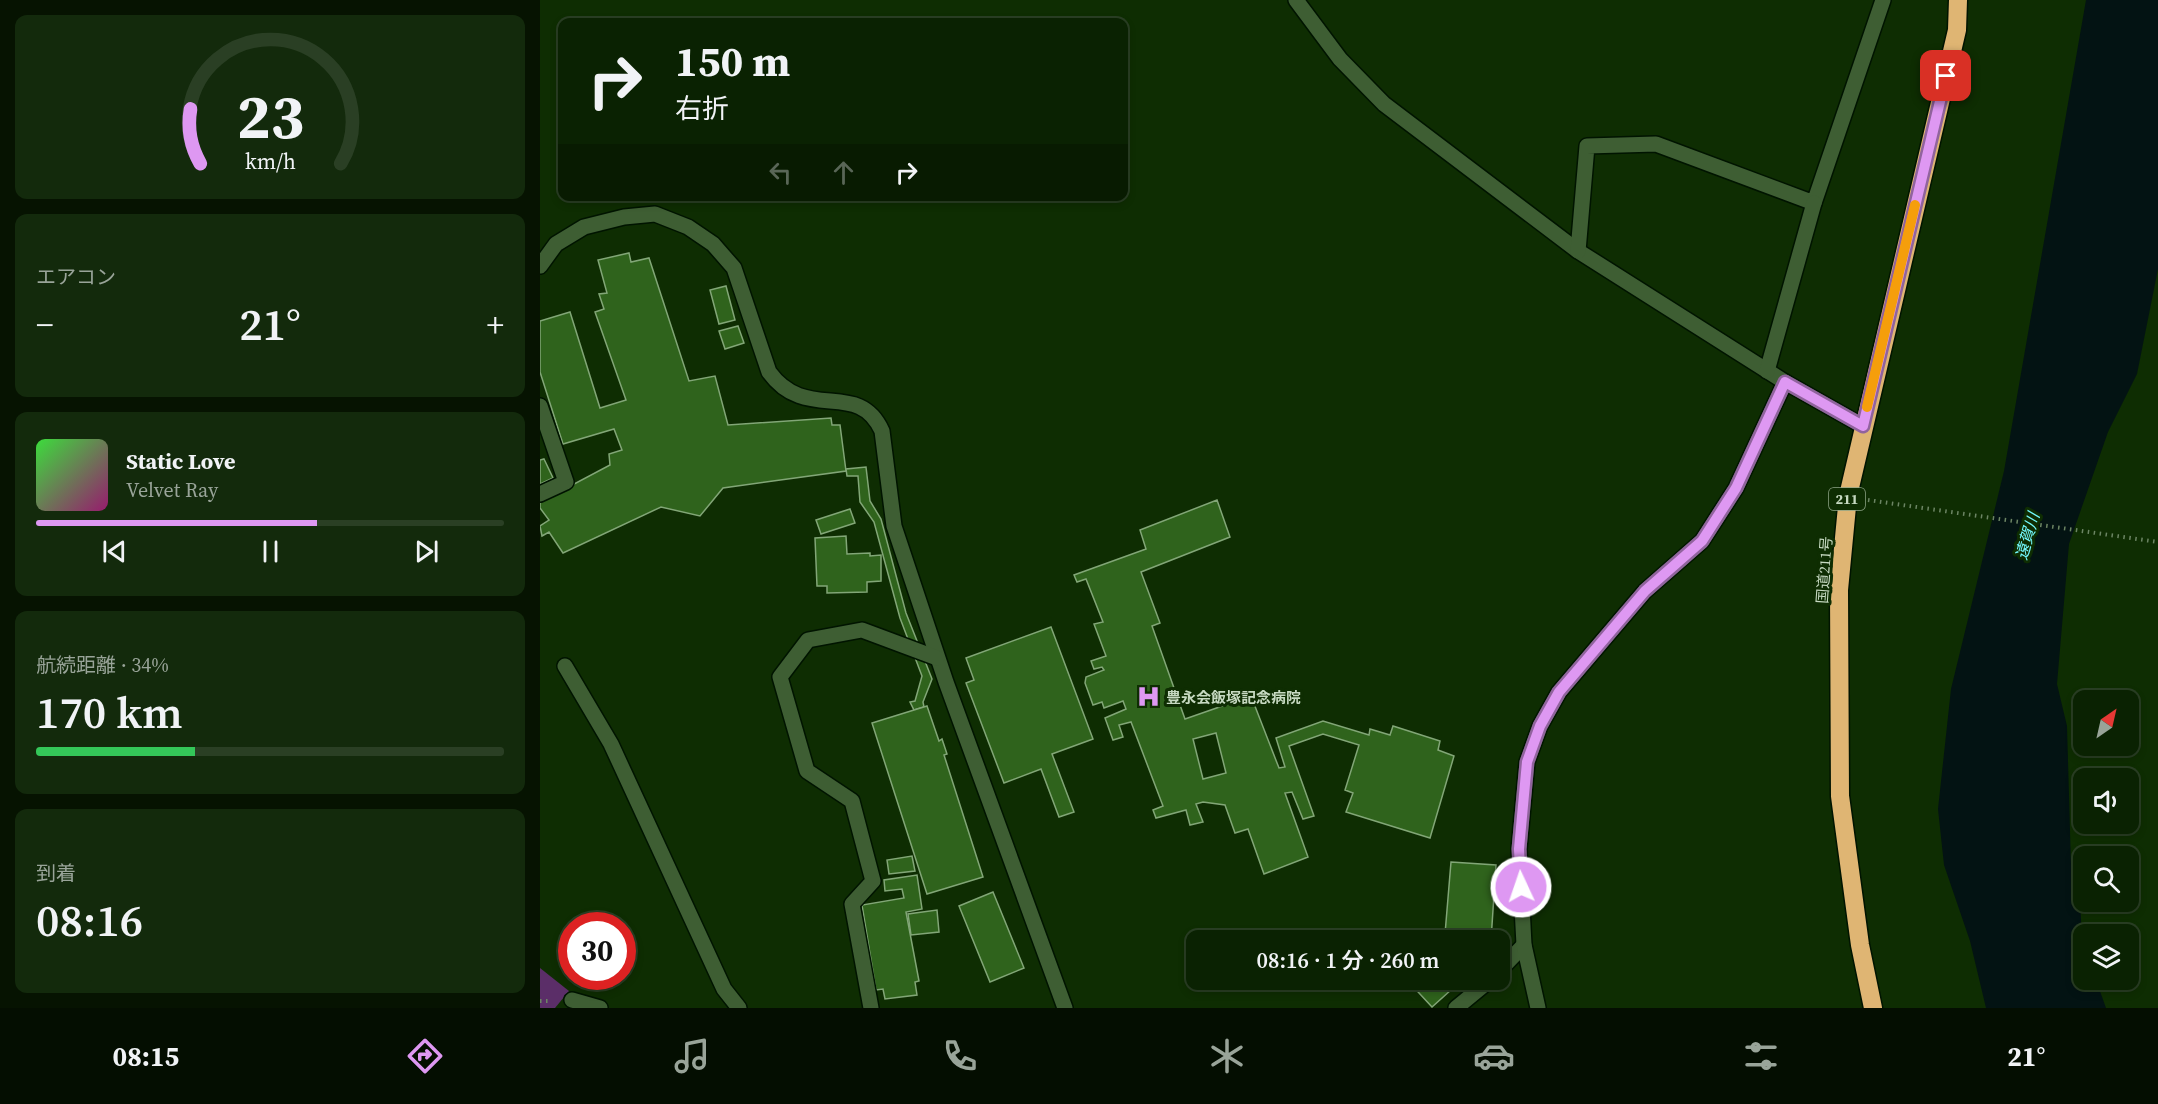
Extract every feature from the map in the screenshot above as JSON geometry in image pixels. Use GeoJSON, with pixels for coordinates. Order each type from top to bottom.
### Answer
{"type":"FeatureCollection","features":[{"type":"Feature","properties":{"kind":"highway","name":"国道211号"},"geometry":{"type":"LineString","coordinates":[[1873,1008],[1860,945],[1840,796],[1839,590],[1848,496],[1958,30],[1958,0]]}},
{"type":"Feature","properties":{"kind":"street"},"geometry":{"type":"LineString","coordinates":[[1296,0],[1340,59],[1384,104],[1578,251],[1767,371],[1863,426]]}},
{"type":"Feature","properties":{"kind":"street"},"geometry":{"type":"LineString","coordinates":[[1767,371],[1814,202],[1882,0]]}},
{"type":"Feature","properties":{"kind":"street"},"geometry":{"type":"LineString","coordinates":[[1578,251],[1587,146],[1656,144],[1814,202]]}},
{"type":"Feature","properties":{"kind":"street"},"geometry":{"type":"LineString","coordinates":[[540,266],[556,244],[584,227],[624,217],[655,214],[688,226],[713,244],[734,268],[769,372],[779,386],[798,398],[850,403],[865,408],[876,417],[882,431],[894,526],[938,658],[1065,1008]]}},
{"type":"Feature","properties":{"kind":"street"},"geometry":{"type":"LineString","coordinates":[[1538,1008],[1524,945],[1519,849],[1527,762],[1540,726],[1559,692],[1645,591],[1702,541],[1736,488],[1785,382]]}},
{"type":"Feature","properties":{"kind":"street"},"geometry":{"type":"LineString","coordinates":[[540,406],[567,482],[540,494]]}},
{"type":"Feature","properties":{"kind":"street"},"geometry":{"type":"LineString","coordinates":[[871,1008],[852,904],[873,881],[852,801],[807,771],[780,677],[808,640],[862,630],[938,658]]}},
{"type":"Feature","properties":{"kind":"street"},"geometry":{"type":"LineString","coordinates":[[565,666],[611,744],[724,989],[740,1008]]}},
{"type":"Feature","properties":{"kind":"street"},"geometry":{"type":"LineString","coordinates":[[1510,960],[1524,945]]}},
{"type":"Feature","properties":{"kind":"street"},"geometry":{"type":"LineString","coordinates":[[1456,1008],[1478,990]]}},
{"type":"Feature","properties":{"kind":"street"},"geometry":{"type":"LineString","coordinates":[[572,1000],[600,1008]]}},
{"type":"Feature","properties":{"kind":"path"},"geometry":{"type":"LineString","coordinates":[[1869,500],[2158,542]]}},
{"type":"Feature","properties":{"kind":"shaded area"},"geometry":{"type":"Polygon","coordinates":[[[540,968],[558,982],[558,990],[569,991],[555,1008],[540,1008],[540,968]]]}},
{"type":"Feature","properties":{"kind":"water","name":"遠賀川"},"geometry":{"type":"Polygon","coordinates":[[[2086,0],[2158,0],[2158,269],[2137,374],[2108,432],[2069,544],[2057,684],[2067,726],[2073,912],[2081,912],[2081,924],[2073,924],[2073,990],[2100,990],[2106,1008],[1986,1008],[1970,941],[1944,865],[1938,809],[1951,689],[2004,471],[2086,0]]]}},
{"type":"Feature","properties":{"kind":"building"},"geometry":{"type":"Polygon","coordinates":[[[629,253],[631,262],[649,258],[689,381],[715,376],[728,425],[831,418],[832,425],[840,425],[846,471],[723,488],[700,516],[661,507],[563,553],[549,532],[542,536],[540,526],[549,520],[540,508],[540,502],[610,465],[609,454],[622,450],[614,429],[563,444],[540,372],[540,321],[570,312],[600,408],[626,400],[595,312],[604,309],[599,294],[607,293],[598,260],[629,253]]]}},
{"type":"Feature","properties":{"kind":"building"},"geometry":{"type":"Polygon","coordinates":[[[726,286],[735,320],[719,324],[710,290],[726,286]]]}},
{"type":"Feature","properties":{"kind":"building"},"geometry":{"type":"Polygon","coordinates":[[[738,326],[744,343],[725,349],[719,331],[738,326]]]}},
{"type":"Feature","properties":{"kind":"building"},"geometry":{"type":"Polygon","coordinates":[[[544,459],[553,478],[540,484],[540,460],[544,459]]]}},
{"type":"Feature","properties":{"kind":"building"},"geometry":{"type":"Polygon","coordinates":[[[866,467],[870,501],[881,519],[906,613],[932,679],[923,702],[924,707],[914,710],[910,702],[915,701],[922,676],[900,618],[874,522],[860,502],[858,476],[847,476],[846,469],[866,467]]]}},
{"type":"Feature","properties":{"kind":"building"},"geometry":{"type":"Polygon","coordinates":[[[1217,500],[1230,537],[1141,572],[1160,623],[1152,626],[1185,719],[1251,696],[1279,768],[1285,767],[1276,738],[1323,721],[1369,735],[1370,729],[1390,735],[1393,726],[1440,741],[1438,750],[1454,756],[1430,838],[1346,812],[1353,793],[1345,790],[1359,745],[1323,734],[1289,746],[1314,816],[1303,819],[1292,792],[1285,793],[1308,857],[1264,874],[1248,829],[1235,833],[1225,805],[1203,802],[1196,804],[1203,822],[1190,825],[1186,810],[1156,818],[1153,810],[1163,806],[1131,722],[1119,725],[1123,737],[1113,740],[1105,718],[1126,709],[1123,701],[1104,708],[1102,702],[1093,705],[1085,683],[1086,677],[1104,670],[1102,667],[1094,669],[1091,661],[1106,656],[1094,624],[1103,622],[1086,579],[1077,582],[1074,575],[1146,549],[1140,530],[1217,500]],[[1216,733],[1193,739],[1203,779],[1226,773],[1216,733]]]}},
{"type":"Feature","properties":{"kind":"building"},"geometry":{"type":"Polygon","coordinates":[[[850,509],[855,523],[821,534],[816,520],[850,509]]]}},
{"type":"Feature","properties":{"kind":"building"},"geometry":{"type":"Polygon","coordinates":[[[846,536],[847,554],[881,555],[881,581],[867,582],[867,592],[827,593],[827,586],[817,586],[815,538],[846,536]]]}},
{"type":"Feature","properties":{"kind":"building"},"geometry":{"type":"Polygon","coordinates":[[[1051,627],[1093,739],[1052,754],[1074,812],[1059,817],[1041,769],[1004,783],[966,683],[974,680],[966,658],[1051,627]]]}},
{"type":"Feature","properties":{"kind":"building"},"geometry":{"type":"Polygon","coordinates":[[[927,706],[939,741],[942,739],[947,754],[944,755],[983,877],[927,894],[872,723],[927,706]]]}},
{"type":"Feature","properties":{"kind":"building"},"geometry":{"type":"Polygon","coordinates":[[[912,856],[915,871],[889,874],[887,860],[912,856]]]}},
{"type":"Feature","properties":{"kind":"building"},"geometry":{"type":"Polygon","coordinates":[[[1451,862],[1496,865],[1492,930],[1445,930],[1451,862]]]}},
{"type":"Feature","properties":{"kind":"building"},"geometry":{"type":"Polygon","coordinates":[[[917,875],[922,909],[906,912],[919,981],[915,982],[917,995],[885,999],[883,989],[876,990],[862,905],[904,898],[902,889],[885,891],[884,880],[917,875]]]}},
{"type":"Feature","properties":{"kind":"building"},"geometry":{"type":"Polygon","coordinates":[[[993,892],[1024,968],[990,982],[959,906],[993,892]]]}},
{"type":"Feature","properties":{"kind":"building"},"geometry":{"type":"Polygon","coordinates":[[[937,910],[939,932],[911,935],[908,914],[937,910]]]}},
{"type":"Feature","properties":{"kind":"building"},"geometry":{"type":"Polygon","coordinates":[[[1416,990],[1451,990],[1432,1007],[1416,990]]]}},
{"type":"Feature","properties":{"kind":"slow traffic"},"geometry":{"type":"LineString","coordinates":[[1867,407],[1915,205]]}},
{"type":"Feature","properties":{"kind":"place","name":"豊永会飯塚記念病院"},"geometry":{"type":"Point","coordinates":[1148,697]}},
{"type":"Feature","properties":{"kind":"route"},"geometry":{"type":"LineString","coordinates":[[1521,887],[1519,849],[1527,762],[1540,726],[1559,692],[1645,591],[1702,541],[1736,488],[1785,382],[1863,426],[1946,76]]}}]}
